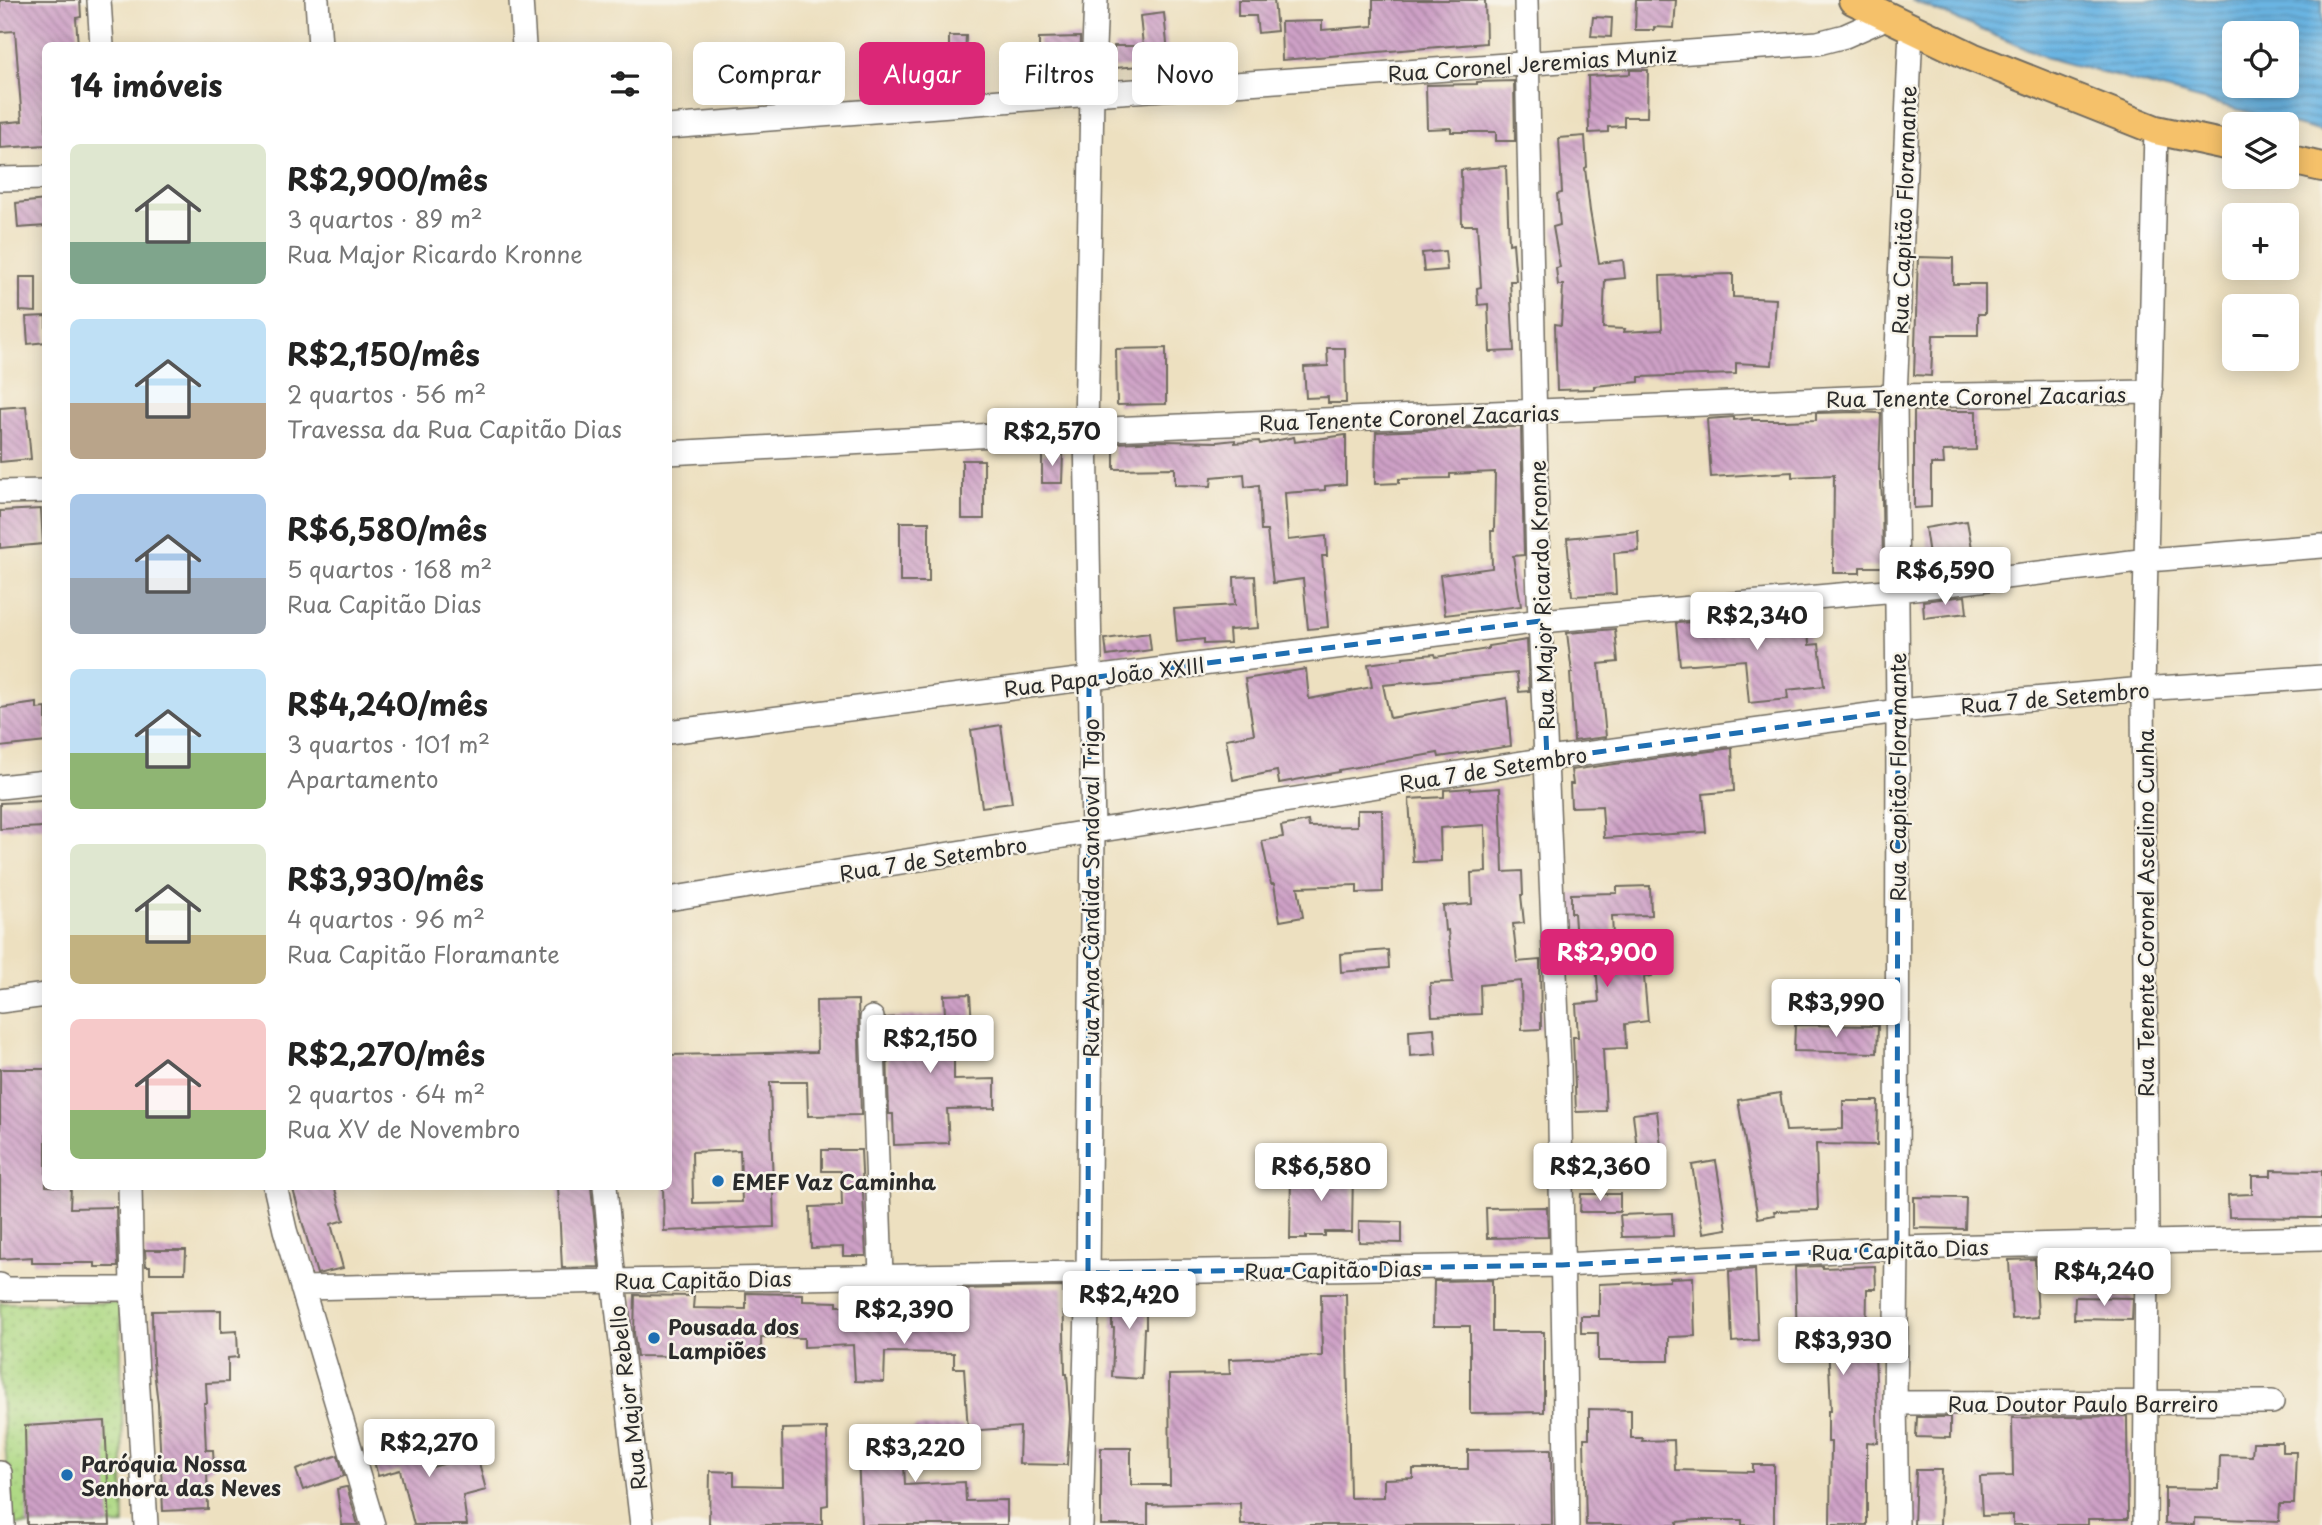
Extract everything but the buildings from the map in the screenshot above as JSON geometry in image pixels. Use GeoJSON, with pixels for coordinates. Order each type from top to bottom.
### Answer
{"type":"FeatureCollection","features":[{"type":"Feature","properties":{"kind":"main road"},"geometry":{"type":"LineString","coordinates":[[1853,0],[1972,57],[2156,130],[2222,144]]}},
{"type":"Feature","properties":{"kind":"main road"},"geometry":{"type":"LineString","coordinates":[[2299,162],[2322,167]]}},
{"type":"Feature","properties":{"kind":"street"},"geometry":{"type":"LineString","coordinates":[[99,0],[103,42]]}},
{"type":"Feature","properties":{"kind":"street"},"geometry":{"type":"LineString","coordinates":[[317,0],[320,42]]}},
{"type":"Feature","properties":{"kind":"street"},"geometry":{"type":"LineString","coordinates":[[521,0],[524,42]]}},
{"type":"Feature","properties":{"kind":"street","name":"Rua Ana Cândida Sandoval Trigo"},"geometry":{"type":"LineString","coordinates":[[1094,42],[1096,0]]}},
{"type":"Feature","properties":{"kind":"street","name":"Rua Major Ricardo Kronne"},"geometry":{"type":"LineString","coordinates":[[1526,0],[1541,621],[1559,1067],[1567,1525]]}},
{"type":"Feature","properties":{"kind":"street","name":"Rua Coronel Jeremias Muniz"},"geometry":{"type":"LineString","coordinates":[[1118,92],[1818,43],[1900,23]]}},
{"type":"Feature","properties":{"kind":"street","name":"Rua Capitão Floramante"},"geometry":{"type":"LineString","coordinates":[[1897,1525],[1895,1404],[1898,710],[1895,396],[1900,23]]}},
{"type":"Feature","properties":{"kind":"street","name":"Rua Coronel Jeremias Muniz"},"geometry":{"type":"LineString","coordinates":[[672,127],[999,101]]}},
{"type":"Feature","properties":{"kind":"street","name":"Rua Ana Cândida Sandoval Trigo"},"geometry":{"type":"LineString","coordinates":[[1081,1525],[1088,1273],[1093,832],[1086,430],[1092,105]]}},
{"type":"Feature","properties":{"kind":"street","name":"Rua Tenente Coronel Ascelino Cunha"},"geometry":{"type":"LineString","coordinates":[[2146,1525],[2143,689],[2156,130]]}},
{"type":"Feature","properties":{"kind":"street"},"geometry":{"type":"LineString","coordinates":[[0,179],[42,178]]}},
{"type":"Feature","properties":{"kind":"street","name":"Rua Tenente Coronel Zacarias"},"geometry":{"type":"LineString","coordinates":[[672,453],[1086,430],[1895,396],[2151,392]]}},
{"type":"Feature","properties":{"kind":"street"},"geometry":{"type":"LineString","coordinates":[[0,492],[42,491]]}},
{"type":"Feature","properties":{"kind":"street","name":"Rua Papa João XXIII"},"geometry":{"type":"LineString","coordinates":[[672,731],[1541,621],[1897,590],[2148,560],[2322,546]]}},
{"type":"Feature","properties":{"kind":"street","name":"Rua 7 de Setembro"},"geometry":{"type":"LineString","coordinates":[[672,899],[1546,759],[1898,710],[2322,677]]}},
{"type":"Feature","properties":{"kind":"street"},"geometry":{"type":"LineString","coordinates":[[0,787],[42,782]]}},
{"type":"Feature","properties":{"kind":"street"},"geometry":{"type":"LineString","coordinates":[[0,1001],[42,996]]}},
{"type":"Feature","properties":{"kind":"street"},"geometry":{"type":"LineString","coordinates":[[872,1018],[881,1276]]}},
{"type":"Feature","properties":{"kind":"street"},"geometry":{"type":"LineString","coordinates":[[130,1190],[132,1289],[146,1525]]}},
{"type":"Feature","properties":{"kind":"street"},"geometry":{"type":"LineString","coordinates":[[276,1190],[302,1288],[373,1525]]}},
{"type":"Feature","properties":{"kind":"street","name":"Rua Major Rebello"},"geometry":{"type":"LineString","coordinates":[[605,1190],[642,1525]]}},
{"type":"Feature","properties":{"kind":"street","name":"Rua Capitão Dias"},"geometry":{"type":"LineString","coordinates":[[302,1288],[1562,1265],[1897,1248],[2322,1238]]}},
{"type":"Feature","properties":{"kind":"street"},"geometry":{"type":"LineString","coordinates":[[2,1289],[132,1289]]}},
{"type":"Feature","properties":{"kind":"street","name":"Rua Doutor Paulo Barreiro"},"geometry":{"type":"LineString","coordinates":[[1895,1404],[2272,1402]]}},
{"type":"Feature","properties":{"kind":"street"},"geometry":{"type":"LineString","coordinates":[[0,1473],[3,1525]]}},
{"type":"Feature","properties":{"kind":"highlighted area"},"geometry":{"type":"Polygon","coordinates":[[[1541,621],[1547,759],[1898,711],[1897,1248],[1562,1265],[1088,1273],[1089,678],[1541,621]]]}},
{"type":"Feature","properties":{"kind":"green space"},"geometry":{"type":"Polygon","coordinates":[[[0,1303],[120,1303],[124,1525],[12,1525],[0,1383],[0,1303]]]}},
{"type":"Feature","properties":{"kind":"water"},"geometry":{"type":"Polygon","coordinates":[[[1911,0],[2322,0],[2322,132],[2299,126],[2299,112],[2248,112],[2048,58],[1911,0]]]}},
{"type":"Feature","properties":{"kind":"place","name":"EMEF Vaz Caminha"},"geometry":{"type":"Point","coordinates":[718,1181]}},
{"type":"Feature","properties":{"kind":"place","name":"Pousada dos Lampiões"},"geometry":{"type":"Point","coordinates":[654,1338]}},
{"type":"Feature","properties":{"kind":"place","name":"Paróquia Nossa Senhora das Neves"},"geometry":{"type":"Point","coordinates":[67,1475]}}]}
